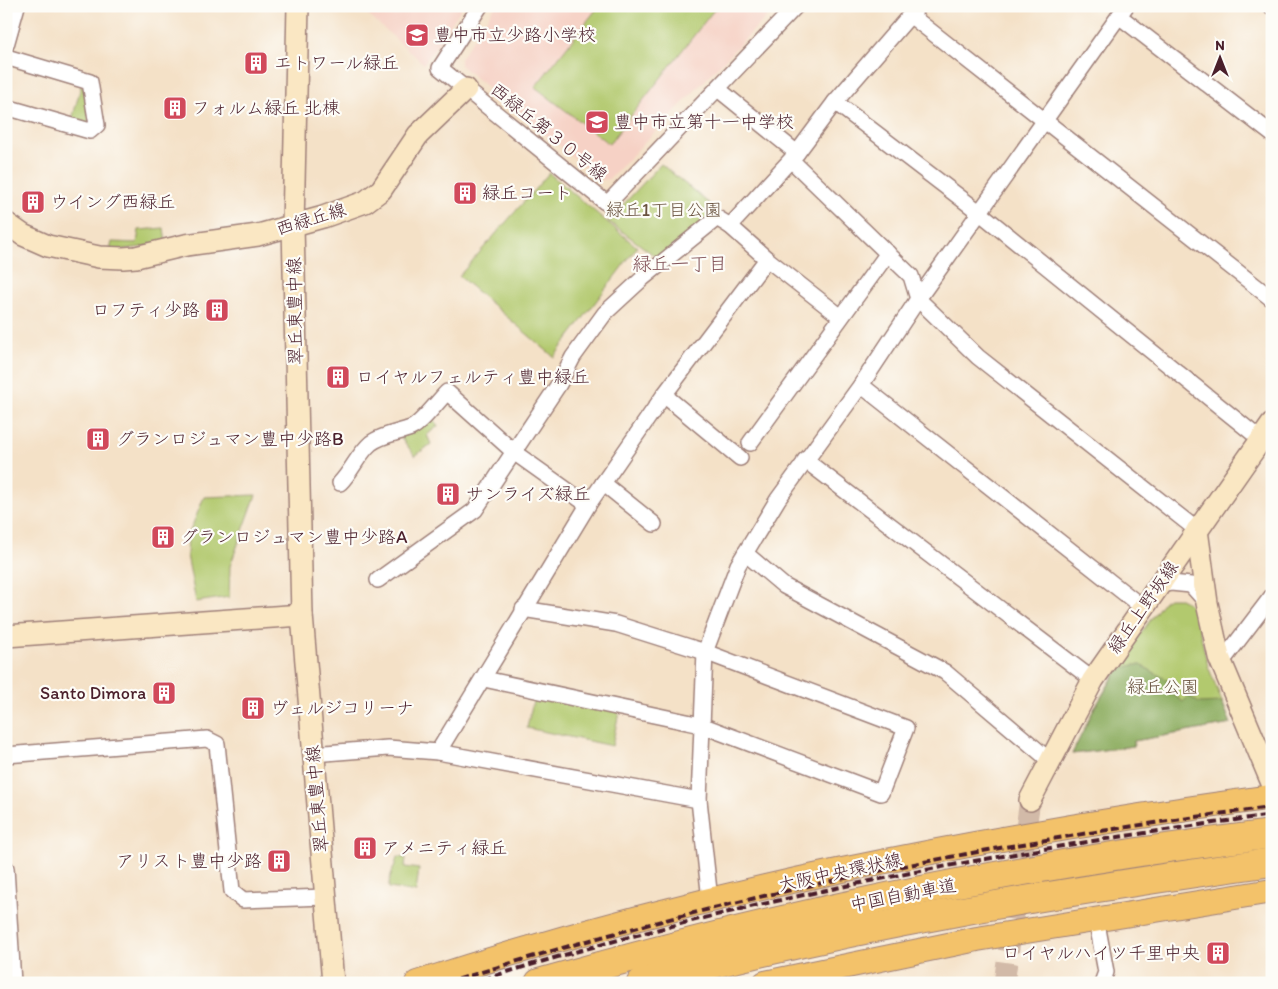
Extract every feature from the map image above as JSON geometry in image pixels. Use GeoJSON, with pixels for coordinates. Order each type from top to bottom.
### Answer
{"type":"FeatureCollection","features":[{"type":"Feature","properties":{"kind":"highway","name":"中国自動車道"},"geometry":{"type":"LineString","coordinates":[[539,983],[730,932],[899,895],[1113,857],[1272,834]]}},
{"type":"Feature","properties":{"kind":"highway","name":"中国自動車道"},"geometry":{"type":"LineString","coordinates":[[640,983],[700,966],[942,914],[1122,884],[1272,862]]}},
{"type":"Feature","properties":{"kind":"main road","name":"大阪中央環状線"},"geometry":{"type":"LineString","coordinates":[[417,983],[580,934],[710,900],[969,846],[1272,797]]}},
{"type":"Feature","properties":{"kind":"main road"},"geometry":{"type":"LineString","coordinates":[[765,983],[898,953],[1096,918],[1272,891]]}},
{"type":"Feature","properties":{"kind":"street"},"geometry":{"type":"LineString","coordinates":[[6,45],[17,6]]}},
{"type":"Feature","properties":{"kind":"street","name":"翠丘東豊中線"},"geometry":{"type":"LineString","coordinates":[[298,6],[293,226],[302,615],[333,983]]}},
{"type":"Feature","properties":{"kind":"street"},"geometry":{"type":"LineString","coordinates":[[466,89],[440,68],[480,6]]}},
{"type":"Feature","properties":{"kind":"street","name":"西緑丘第３０号線"},"geometry":{"type":"LineString","coordinates":[[466,89],[605,202],[612,200],[796,6]]}},
{"type":"Feature","properties":{"kind":"street"},"geometry":{"type":"LineString","coordinates":[[730,226],[794,157],[835,102],[914,11],[1045,120],[1272,299]]}},
{"type":"Feature","properties":{"kind":"street"},"geometry":{"type":"LineString","coordinates":[[710,900],[699,800],[705,652],[738,565],[805,460],[861,385],[918,300],[1123,11],[1272,134]]}},
{"type":"Feature","properties":{"kind":"street"},"geometry":{"type":"LineString","coordinates":[[6,57],[90,82],[97,125],[90,131],[6,107]]}},
{"type":"Feature","properties":{"kind":"street","name":"西緑丘線"},"geometry":{"type":"LineString","coordinates":[[6,223],[23,235],[48,246],[99,257],[123,258],[136,257],[186,245],[258,235],[293,226],[364,202],[381,190],[418,135],[466,89]]}},
{"type":"Feature","properties":{"kind":"street"},"geometry":{"type":"LineString","coordinates":[[718,89],[794,157],[911,276],[918,300],[978,357],[1197,530],[1207,604],[1221,663],[1272,783]]}},
{"type":"Feature","properties":{"kind":"street"},"geometry":{"type":"LineString","coordinates":[[835,102],[1266,432]]}},
{"type":"Feature","properties":{"kind":"street"},"geometry":{"type":"LineString","coordinates":[[378,580],[475,510],[515,453],[559,384],[573,357],[605,313],[642,278],[717,218],[730,226],[767,259],[841,317]]}},
{"type":"Feature","properties":{"kind":"street"},"geometry":{"type":"LineString","coordinates":[[750,443],[888,253]]}},
{"type":"Feature","properties":{"kind":"street"},"geometry":{"type":"LineString","coordinates":[[438,752],[588,505],[664,395],[767,259]]}},
{"type":"Feature","properties":{"kind":"street"},"geometry":{"type":"LineString","coordinates":[[861,385],[1142,607]]}},
{"type":"Feature","properties":{"kind":"street"},"geometry":{"type":"LineString","coordinates":[[340,483],[372,442],[395,431],[413,428],[447,392],[515,453],[588,505]]}},
{"type":"Feature","properties":{"kind":"street"},"geometry":{"type":"LineString","coordinates":[[664,395],[740,458]]}},
{"type":"Feature","properties":{"kind":"street","name":"緑丘上野坂線"},"geometry":{"type":"LineString","coordinates":[[1030,800],[1049,760],[1093,680],[1142,607],[1159,586],[1266,432]]}},
{"type":"Feature","properties":{"kind":"street"},"geometry":{"type":"LineString","coordinates":[[805,460],[1093,680]]}},
{"type":"Feature","properties":{"kind":"street"},"geometry":{"type":"LineString","coordinates":[[603,483],[654,524]]}},
{"type":"Feature","properties":{"kind":"street"},"geometry":{"type":"LineString","coordinates":[[745,553],[784,586],[945,672],[1049,760]]}},
{"type":"Feature","properties":{"kind":"street"},"geometry":{"type":"LineString","coordinates":[[1159,586],[1171,583],[1190,585],[1207,604]]}},
{"type":"Feature","properties":{"kind":"street"},"geometry":{"type":"LineString","coordinates":[[1221,663],[1272,596]]}},
{"type":"Feature","properties":{"kind":"street"},"geometry":{"type":"LineString","coordinates":[[484,679],[701,725],[882,793],[906,728],[705,652],[616,624],[524,609]]}},
{"type":"Feature","properties":{"kind":"street"},"geometry":{"type":"LineString","coordinates":[[6,636],[302,615]]}},
{"type":"Feature","properties":{"kind":"street"},"geometry":{"type":"LineString","coordinates":[[6,755],[207,739],[217,744],[232,891],[244,900],[325,897]]}},
{"type":"Feature","properties":{"kind":"street"},"geometry":{"type":"LineString","coordinates":[[313,754],[388,748],[438,752],[699,800]]}},
{"type":"Feature","properties":{"kind":"street"},"geometry":{"type":"LineString","coordinates":[[6,868],[13,983]]}},
{"type":"Feature","properties":{"kind":"street"},"geometry":{"type":"LineString","coordinates":[[1096,918],[1106,972],[1102,983]]}},
{"type":"Feature","properties":{"kind":"shaded area","name":"豊中市立少路小学校"},"geometry":{"type":"Polygon","coordinates":[[[358,6],[463,6],[424,64],[358,6]]]}},
{"type":"Feature","properties":{"kind":"shaded area","name":"豊中市立第十一中学校"},"geometry":{"type":"Polygon","coordinates":[[[495,6],[777,6],[609,179],[601,180],[460,65],[460,59],[495,6]]]}},
{"type":"Feature","properties":{"kind":"green space"},"geometry":{"type":"Polygon","coordinates":[[[599,6],[717,6],[609,144],[535,87],[599,6]]]}},
{"type":"Feature","properties":{"kind":"green space"},"geometry":{"type":"Polygon","coordinates":[[[81,86],[84,87],[90,126],[72,120],[81,86]]]}},
{"type":"Feature","properties":{"kind":"green space","name":"緑丘1丁目公園"},"geometry":{"type":"Polygon","coordinates":[[[661,164],[717,210],[659,259],[608,221],[661,164]]]}},
{"type":"Feature","properties":{"kind":"green space"},"geometry":{"type":"Polygon","coordinates":[[[549,173],[637,247],[554,357],[459,276],[549,173]]]}},
{"type":"Feature","properties":{"kind":"green space"},"geometry":{"type":"Polygon","coordinates":[[[164,228],[166,244],[110,251],[112,242],[137,243],[139,230],[164,228]]]}},
{"type":"Feature","properties":{"kind":"green space"},"geometry":{"type":"Polygon","coordinates":[[[432,418],[438,426],[427,435],[431,444],[415,456],[400,436],[432,418]]]}},
{"type":"Feature","properties":{"kind":"green space"},"geometry":{"type":"Polygon","coordinates":[[[256,495],[230,566],[229,597],[196,602],[187,555],[188,536],[204,497],[256,495]]]}},
{"type":"Feature","properties":{"kind":"green space","name":"緑丘公園"},"geometry":{"type":"Polygon","coordinates":[[[1169,598],[1178,598],[1188,603],[1195,611],[1208,666],[1231,724],[1134,741],[1134,746],[1072,754],[1094,709],[1128,651],[1164,601],[1169,598]]]}},
{"type":"Feature","properties":{"kind":"green space"},"geometry":{"type":"Polygon","coordinates":[[[1133,665],[1141,665],[1171,682],[1168,690],[1183,702],[1189,696],[1199,703],[1222,702],[1231,724],[1134,741],[1134,746],[1072,754],[1094,709],[1118,670],[1133,665]]]}},
{"type":"Feature","properties":{"kind":"green space"},"geometry":{"type":"Polygon","coordinates":[[[535,692],[619,712],[612,746],[527,728],[535,692]]]}},
{"type":"Feature","properties":{"kind":"green space"},"geometry":{"type":"Polygon","coordinates":[[[397,857],[406,858],[405,867],[419,869],[416,892],[389,888],[397,857]]]}},
{"type":"Feature","properties":{"kind":"tunnel"},"geometry":{"type":"LineString","coordinates":[[1004,983],[1030,800]]}},
{"type":"Feature","properties":{"kind":"railway"},"geometry":{"type":"LineString","coordinates":[[447,983],[548,952],[650,924],[855,876],[1063,837],[1272,807]]}},
{"type":"Feature","properties":{"kind":"railway"},"geometry":{"type":"LineString","coordinates":[[472,983],[570,953],[669,927],[868,881],[1070,845],[1272,815]]}},
{"type":"Feature","properties":{"kind":"place","name":"豊中市立少路小学校"},"geometry":{"type":"Point","coordinates":[417,35]}},
{"type":"Feature","properties":{"kind":"place","name":"エトワール緑丘"},"geometry":{"type":"Point","coordinates":[256,63]}},
{"type":"Feature","properties":{"kind":"place","name":"フォルム緑丘 北棟"},"geometry":{"type":"Point","coordinates":[175,108]}},
{"type":"Feature","properties":{"kind":"place","name":"豊中市立第十一中学校"},"geometry":{"type":"Point","coordinates":[597,122]}},
{"type":"Feature","properties":{"kind":"place","name":"緑丘コート"},"geometry":{"type":"Point","coordinates":[465,193]}},
{"type":"Feature","properties":{"kind":"place","name":"ウイング西緑丘"},"geometry":{"type":"Point","coordinates":[33,202]}},
{"type":"Feature","properties":{"kind":"place","name":"ロフティ少路"},"geometry":{"type":"Point","coordinates":[217,310]}},
{"type":"Feature","properties":{"kind":"place","name":"ロイヤルフェルティ豊中緑丘"},"geometry":{"type":"Point","coordinates":[338,377]}},
{"type":"Feature","properties":{"kind":"place","name":"グランロジュマン豊中少路B"},"geometry":{"type":"Point","coordinates":[98,439]}},
{"type":"Feature","properties":{"kind":"place","name":"サンライズ緑丘"},"geometry":{"type":"Point","coordinates":[448,494]}},
{"type":"Feature","properties":{"kind":"place","name":"グランロジュマン豊中少路A"},"geometry":{"type":"Point","coordinates":[163,537]}},
{"type":"Feature","properties":{"kind":"place","name":"Santo Dimora"},"geometry":{"type":"Point","coordinates":[164,693]}},
{"type":"Feature","properties":{"kind":"place","name":"ヴェルジコリーナ"},"geometry":{"type":"Point","coordinates":[253,708]}},
{"type":"Feature","properties":{"kind":"place","name":"アメニティ緑丘"},"geometry":{"type":"Point","coordinates":[365,848]}},
{"type":"Feature","properties":{"kind":"place","name":"アリスト豊中少路"},"geometry":{"type":"Point","coordinates":[279,861]}},
{"type":"Feature","properties":{"kind":"place","name":"ロイヤルハイツ千里中央"},"geometry":{"type":"Point","coordinates":[1218,953]}},
{"type":"Feature","properties":{"kind":"district","name":"緑丘一丁目"},"geometry":{"type":"Point","coordinates":[680,263]}}]}
